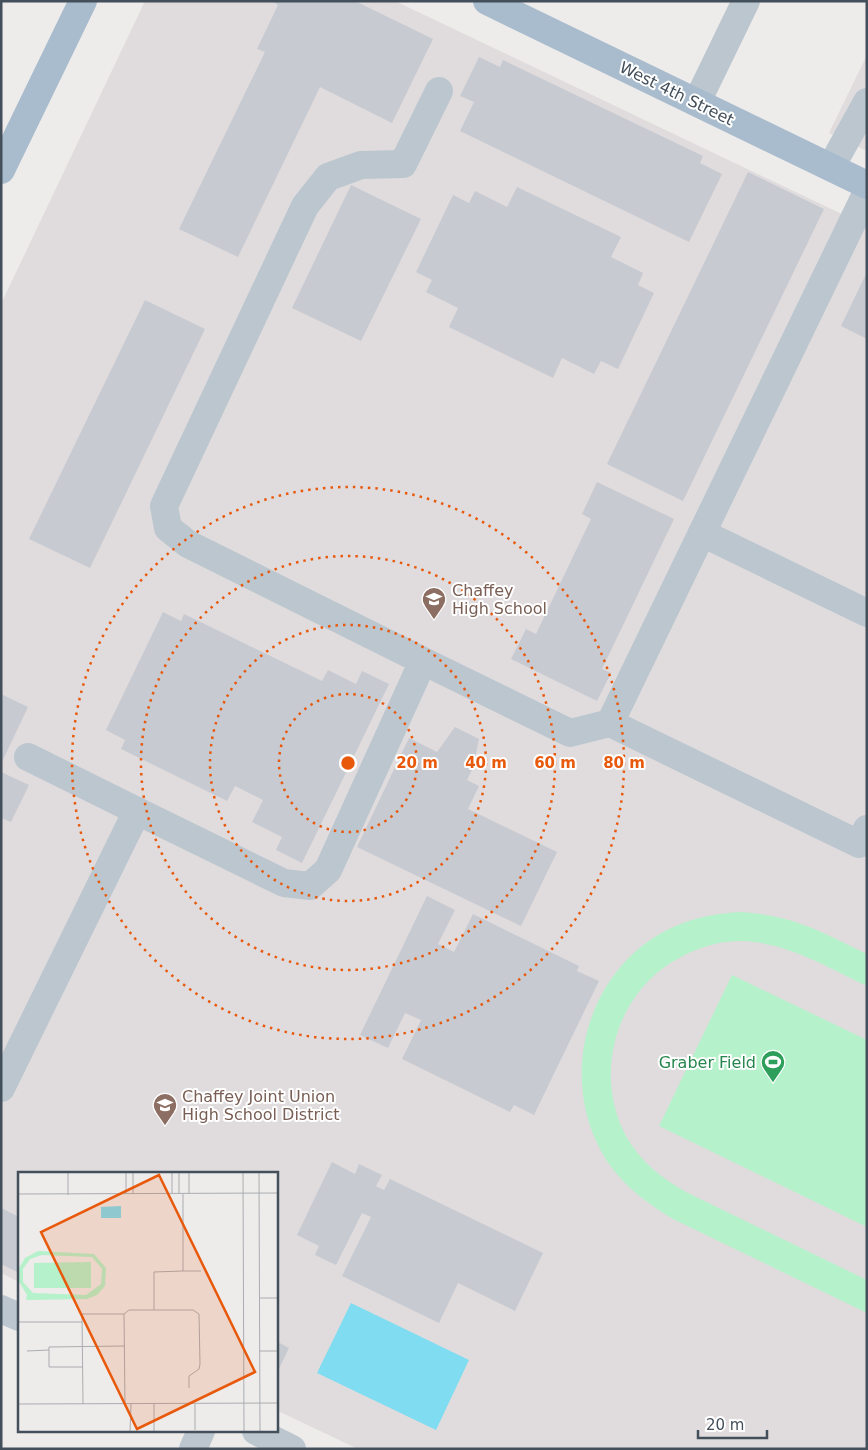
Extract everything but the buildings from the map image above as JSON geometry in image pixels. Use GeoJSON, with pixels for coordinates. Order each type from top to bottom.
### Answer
{"type":"FeatureCollection","features":[{"type":"Feature","properties":{"kind":"main road"},"geometry":{"type":"LineString","coordinates":[[1,170],[83,1]]}},
{"type":"Feature","properties":{"kind":"main road","name":"West 4th Street"},"geometry":{"type":"LineString","coordinates":[[487,1],[867,185]]}},
{"type":"Feature","properties":{"kind":"street"},"geometry":{"type":"LineString","coordinates":[[697,102],[746,1]]}},
{"type":"Feature","properties":{"kind":"street"},"geometry":{"type":"LineString","coordinates":[[439,91],[403,164],[361,165],[328,177],[305,206],[164,506],[168,528],[188,544],[570,733],[610,723],[859,844],[867,829]]}},
{"type":"Feature","properties":{"kind":"street"},"geometry":{"type":"LineString","coordinates":[[830,167],[867,102]]}},
{"type":"Feature","properties":{"kind":"street"},"geometry":{"type":"LineString","coordinates":[[610,723],[867,192]]}},
{"type":"Feature","properties":{"kind":"street"},"geometry":{"type":"LineString","coordinates":[[702,533],[867,613]]}},
{"type":"Feature","properties":{"kind":"street"},"geometry":{"type":"LineString","coordinates":[[28,757],[284,883],[310,886],[328,870],[423,661]]}},
{"type":"Feature","properties":{"kind":"street"},"geometry":{"type":"LineString","coordinates":[[1,1088],[137,811]]}},
{"type":"Feature","properties":{"kind":"street"},"geometry":{"type":"LineString","coordinates":[[1,1309],[18,1317]]}},
{"type":"Feature","properties":{"kind":"street"},"geometry":{"type":"LineString","coordinates":[[193,1449],[201,1432]]}},
{"type":"Feature","properties":{"kind":"street"},"geometry":{"type":"LineString","coordinates":[[242,1449],[250,1432]]}},
{"type":"Feature","properties":{"kind":"street"},"geometry":{"type":"LineString","coordinates":[[258,1432],[292,1449]]}},
{"type":"Feature","properties":{"kind":"shaded area","name":"Chaffey High School"},"geometry":{"type":"Polygon","coordinates":[[[145,1],[395,1],[867,226],[867,1449],[358,1449],[278,1411],[278,1172],[18,1172],[18,1282],[1,1273],[1,304],[145,1]]]}},
{"type":"Feature","properties":{"kind":"shaded area"},"geometry":{"type":"Polygon","coordinates":[[[867,55],[867,151],[829,133],[867,55]]]}},
{"type":"Feature","properties":{"kind":"green space"},"geometry":{"type":"Polygon","coordinates":[[[740,912],[791,921],[821,932],[867,954],[867,986],[807,957],[776,946],[760,943],[743,941],[724,942],[697,949],[680,957],[652,977],[636,996],[624,1017],[615,1040],[611,1064],[612,1089],[616,1113],[626,1136],[638,1153],[668,1181],[686,1192],[867,1280],[867,1313],[673,1219],[651,1205],[622,1180],[606,1160],[587,1116],[582,1081],[584,1046],[593,1013],[609,983],[631,956],[659,935],[698,918],[740,912]]]}},
{"type":"Feature","properties":{"kind":"green space","name":"Graber Field"},"geometry":{"type":"Polygon","coordinates":[[[732,975],[867,1040],[867,1227],[659,1126],[732,975]]]}},
{"type":"Feature","properties":{"kind":"water"},"geometry":{"type":"Polygon","coordinates":[[[351,1303],[469,1360],[436,1430],[317,1373],[351,1303]]]}},
{"type":"Feature","properties":{"kind":"place","name":"Chaffey High School"},"geometry":{"type":"Point","coordinates":[434,620]}},
{"type":"Feature","properties":{"kind":"place","name":"Graber Field"},"geometry":{"type":"Point","coordinates":[773,1083]}},
{"type":"Feature","properties":{"kind":"place","name":"Chaffey Joint Union High School District"},"geometry":{"type":"Point","coordinates":[165,1126]}}]}
